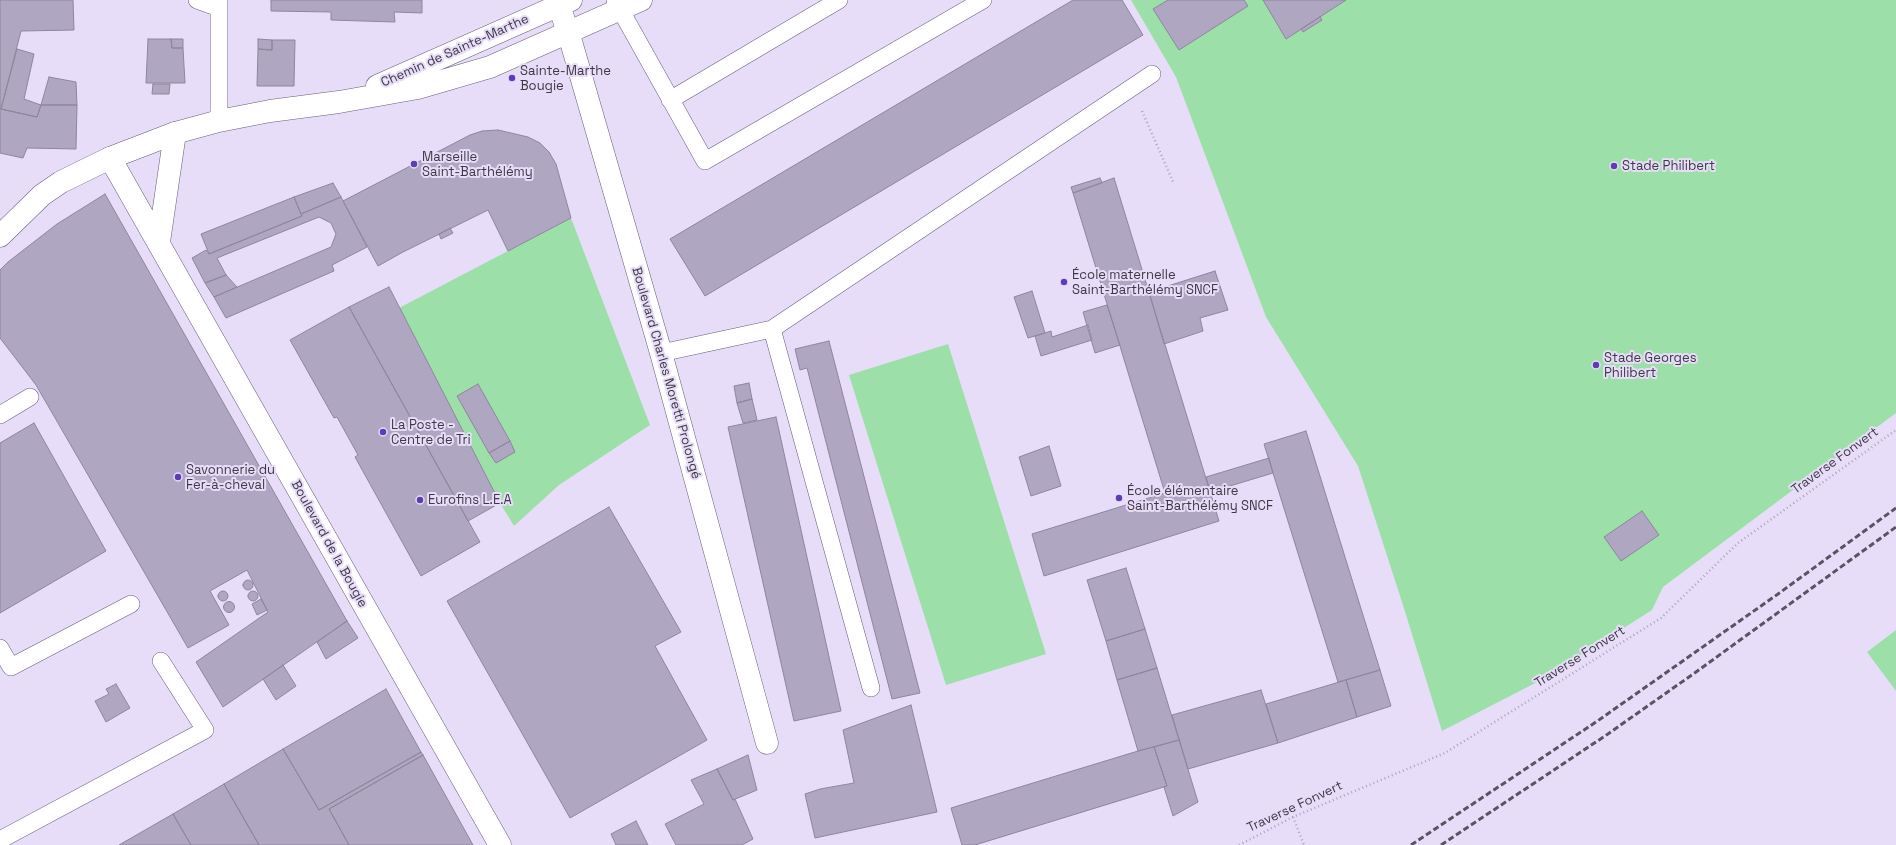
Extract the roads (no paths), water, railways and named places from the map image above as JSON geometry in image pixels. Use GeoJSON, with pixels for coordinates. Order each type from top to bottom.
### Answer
{"type":"FeatureCollection","features":[{"type":"Feature","properties":{"kind":"street","name":"Chemin de Sainte-Marthe"},"geometry":{"type":"LineString","coordinates":[[0,236],[42,195],[74,175],[110,158],[175,133],[219,121],[270,111],[339,102],[418,88],[490,67],[568,33],[617,5],[641,0]]}},
{"type":"Feature","properties":{"kind":"street","name":"Chemin de Sainte-Marthe"},"geometry":{"type":"LineString","coordinates":[[339,102],[414,71],[565,2]]}},
{"type":"Feature","properties":{"kind":"street","name":"Boulevard Charles Moretti Prolongé"},"geometry":{"type":"LineString","coordinates":[[565,2],[568,33],[661,353],[767,743]]}},
{"type":"Feature","properties":{"kind":"street"},"geometry":{"type":"LineString","coordinates":[[159,242],[175,133]]}},
{"type":"Feature","properties":{"kind":"street","name":"Boulevard de la Bougie"},"geometry":{"type":"LineString","coordinates":[[110,158],[500,845]]}},
{"type":"Feature","properties":{"kind":"lane"},"geometry":{"type":"LineString","coordinates":[[197,0],[219,4],[219,121]]}},
{"type":"Feature","properties":{"kind":"lane"},"geometry":{"type":"LineString","coordinates":[[670,100],[839,0]]}},
{"type":"Feature","properties":{"kind":"lane"},"geometry":{"type":"LineString","coordinates":[[617,5],[705,161],[958,7],[983,0]]}},
{"type":"Feature","properties":{"kind":"lane"},"geometry":{"type":"LineString","coordinates":[[661,353],[772,329],[1152,74]]}},
{"type":"Feature","properties":{"kind":"lane"},"geometry":{"type":"LineString","coordinates":[[772,329],[871,688]]}},
{"type":"Feature","properties":{"kind":"lane"},"geometry":{"type":"LineString","coordinates":[[0,415],[30,397]]}},
{"type":"Feature","properties":{"kind":"lane"},"geometry":{"type":"LineString","coordinates":[[0,648],[11,667],[131,604]]}},
{"type":"Feature","properties":{"kind":"lane"},"geometry":{"type":"LineString","coordinates":[[0,840],[205,730],[161,661]]}},
{"type":"Feature","properties":{"kind":"railway"},"geometry":{"type":"LineString","coordinates":[[1411,845],[1596,722],[1778,594],[1896,508]]}},
{"type":"Feature","properties":{"kind":"railway"},"geometry":{"type":"LineString","coordinates":[[1441,845],[1605,736],[1896,527]]}},
{"type":"Feature","properties":{"kind":"place","name":"Sainte-Marthe Bougie"},"geometry":{"type":"Point","coordinates":[512,78]}},
{"type":"Feature","properties":{"kind":"place","name":"Marseille Saint-Barthélémy"},"geometry":{"type":"Point","coordinates":[414,164]}},
{"type":"Feature","properties":{"kind":"place","name":"Stade Philibert"},"geometry":{"type":"Point","coordinates":[1614,166]}},
{"type":"Feature","properties":{"kind":"place","name":"École maternelle Saint-Barthélémy SNCF"},"geometry":{"type":"Point","coordinates":[1064,282]}},
{"type":"Feature","properties":{"kind":"place","name":"Stade Georges Philibert"},"geometry":{"type":"Point","coordinates":[1596,365]}},
{"type":"Feature","properties":{"kind":"place","name":"La Poste - Centre de Tri"},"geometry":{"type":"Point","coordinates":[383,432]}},
{"type":"Feature","properties":{"kind":"place","name":"Savonnerie du Fer-à-cheval"},"geometry":{"type":"Point","coordinates":[178,477]}},
{"type":"Feature","properties":{"kind":"place","name":"École élémentaire Saint-Barthélémy SNCF"},"geometry":{"type":"Point","coordinates":[1119,498]}},
{"type":"Feature","properties":{"kind":"place","name":"Eurofins L.E.A"},"geometry":{"type":"Point","coordinates":[420,500]}}]}
